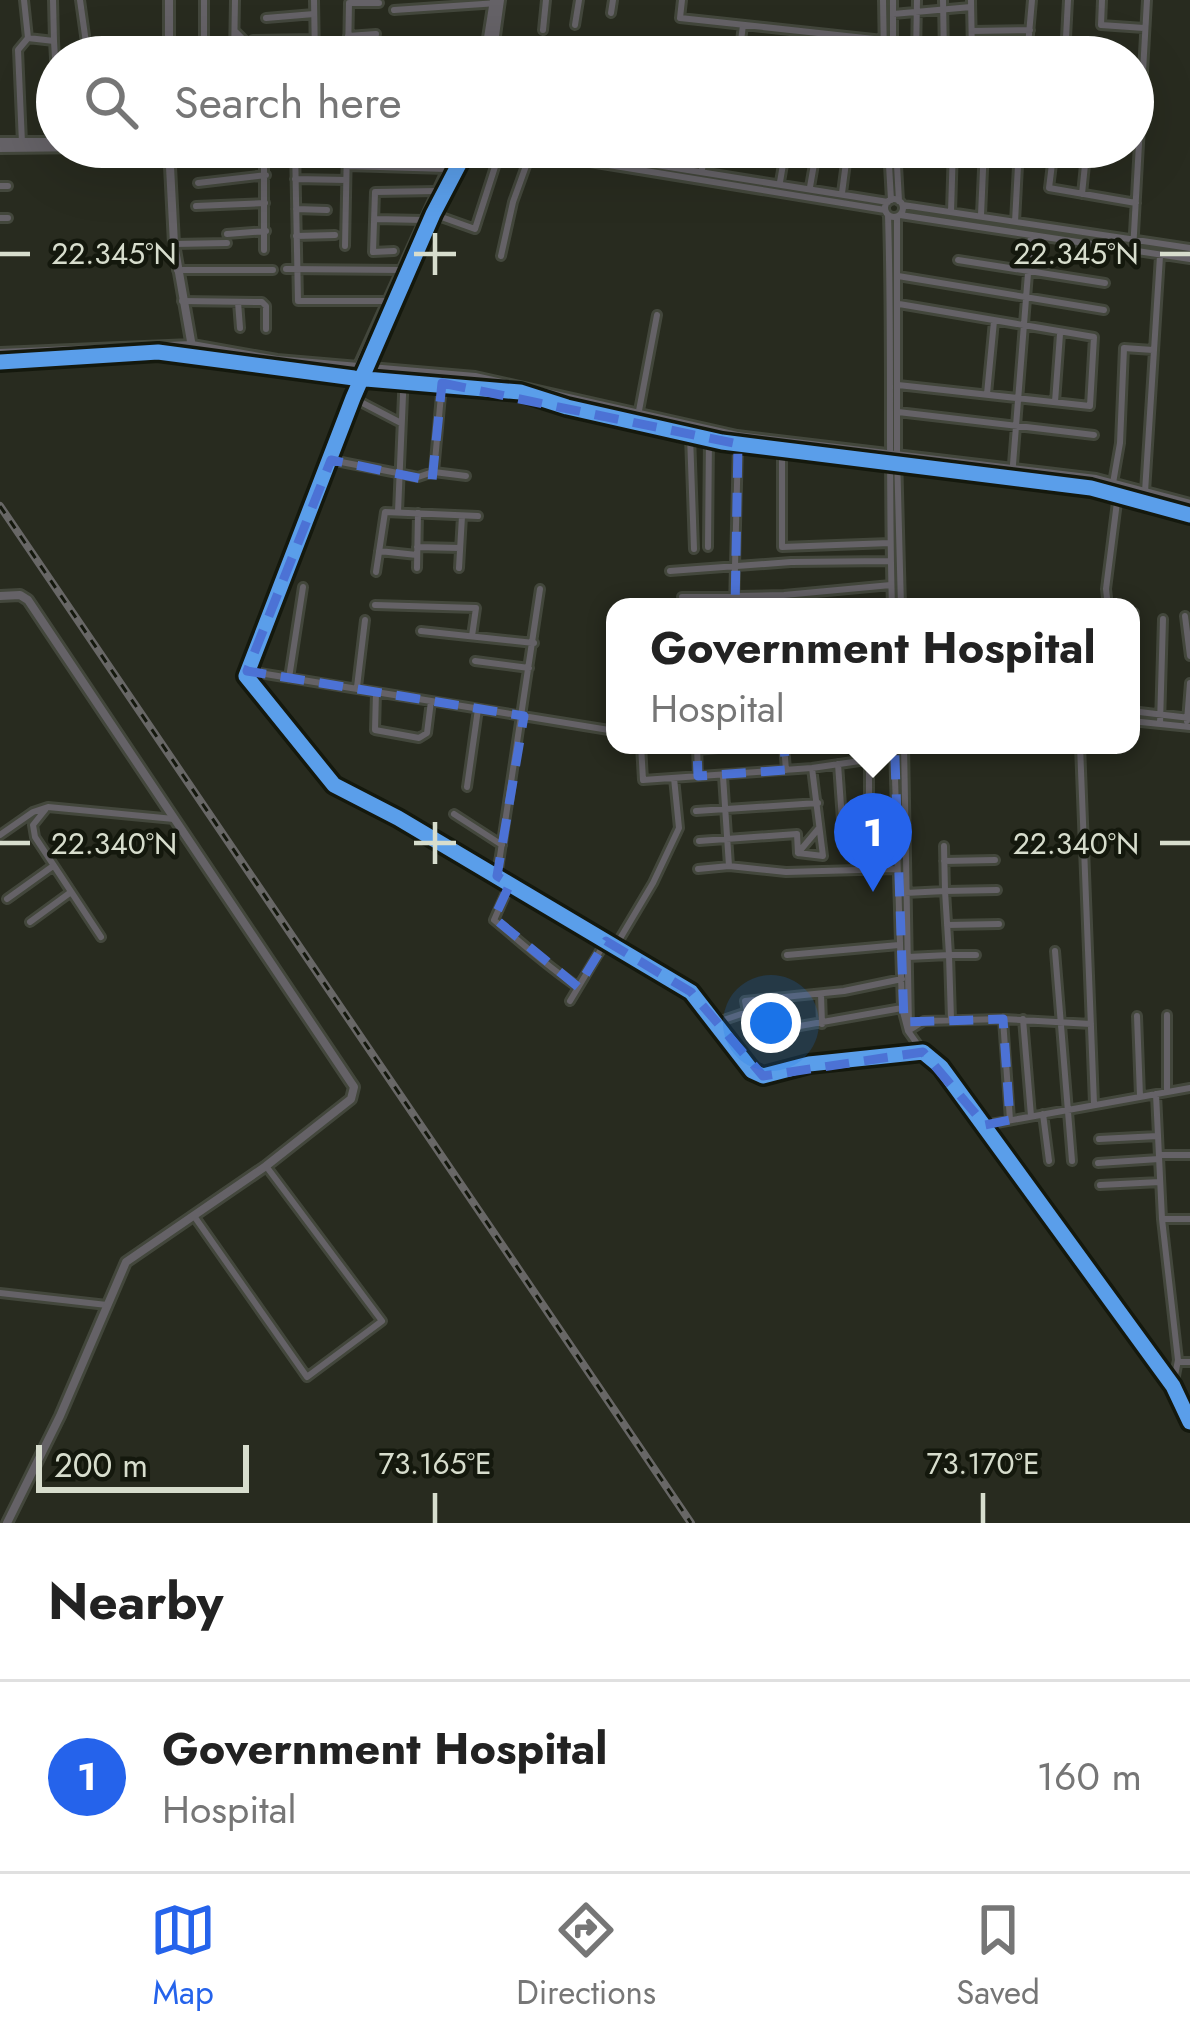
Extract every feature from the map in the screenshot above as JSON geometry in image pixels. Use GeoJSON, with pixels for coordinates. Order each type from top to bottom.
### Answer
{"type":"FeatureCollection","features":[{"type":"Feature","properties":{"kind":"street"},"geometry":{"type":"LineString","coordinates":[[22,143],[18,50],[28,38],[24,0]]}},
{"type":"Feature","properties":{"kind":"street"},"geometry":{"type":"LineString","coordinates":[[53,0],[54,36]]}},
{"type":"Feature","properties":{"kind":"street"},"geometry":{"type":"LineString","coordinates":[[80,0],[85,36]]}},
{"type":"Feature","properties":{"kind":"street"},"geometry":{"type":"LineString","coordinates":[[166,0],[166,36]]}},
{"type":"Feature","properties":{"kind":"street"},"geometry":{"type":"LineString","coordinates":[[204,0],[204,36]]}},
{"type":"Feature","properties":{"kind":"street"},"geometry":{"type":"LineString","coordinates":[[235,0],[235,36]]}},
{"type":"Feature","properties":{"kind":"street"},"geometry":{"type":"LineString","coordinates":[[314,0],[314,36]]}},
{"type":"Feature","properties":{"kind":"street"},"geometry":{"type":"LineString","coordinates":[[543,30],[546,0]]}},
{"type":"Feature","properties":{"kind":"street"},"geometry":{"type":"LineString","coordinates":[[575,25],[579,0]]}},
{"type":"Feature","properties":{"kind":"street"},"geometry":{"type":"LineString","coordinates":[[611,13],[613,0]]}},
{"type":"Feature","properties":{"kind":"street"},"geometry":{"type":"LineString","coordinates":[[682,0],[680,18],[846,36]]}},
{"type":"Feature","properties":{"kind":"street"},"geometry":{"type":"LineString","coordinates":[[883,0],[884,36]]}},
{"type":"Feature","properties":{"kind":"street"},"geometry":{"type":"LineString","coordinates":[[893,0],[893,36]]}},
{"type":"Feature","properties":{"kind":"street"},"geometry":{"type":"LineString","coordinates":[[916,0],[916,36]]}},
{"type":"Feature","properties":{"kind":"street"},"geometry":{"type":"LineString","coordinates":[[943,0],[944,36]]}},
{"type":"Feature","properties":{"kind":"street"},"geometry":{"type":"LineString","coordinates":[[1029,36],[1032,0]]}},
{"type":"Feature","properties":{"kind":"street"},"geometry":{"type":"LineString","coordinates":[[1066,36],[1068,0]]}},
{"type":"Feature","properties":{"kind":"street"},"geometry":{"type":"LineString","coordinates":[[1102,0],[1101,25],[1145,28]]}},
{"type":"Feature","properties":{"kind":"street"},"geometry":{"type":"LineString","coordinates":[[1144,36],[1147,0]]}},
{"type":"Feature","properties":{"kind":"street"},"geometry":{"type":"LineString","coordinates":[[394,10],[496,2],[491,36]]}},
{"type":"Feature","properties":{"kind":"street"},"geometry":{"type":"LineString","coordinates":[[376,34],[348,35],[349,3],[379,3]]}},
{"type":"Feature","properties":{"kind":"street"},"geometry":{"type":"LineString","coordinates":[[893,14],[971,4],[972,36]]}},
{"type":"Feature","properties":{"kind":"street"},"geometry":{"type":"LineString","coordinates":[[266,18],[314,14]]}},
{"type":"Feature","properties":{"kind":"street"},"geometry":{"type":"LineString","coordinates":[[742,36],[743,25]]}},
{"type":"Feature","properties":{"kind":"street"},"geometry":{"type":"LineString","coordinates":[[972,31],[1030,30]]}},
{"type":"Feature","properties":{"kind":"street"},"geometry":{"type":"LineString","coordinates":[[235,32],[241,36]]}},
{"type":"Feature","properties":{"kind":"street"},"geometry":{"type":"LineString","coordinates":[[28,38],[36,39]]}},
{"type":"Feature","properties":{"kind":"street"},"geometry":{"type":"LineString","coordinates":[[0,146],[36,143]]}},
{"type":"Feature","properties":{"kind":"street"},"geometry":{"type":"LineString","coordinates":[[0,146],[36,146]]}},
{"type":"Feature","properties":{"kind":"street"},"geometry":{"type":"LineString","coordinates":[[168,168],[177,270],[192,350]]}},
{"type":"Feature","properties":{"kind":"street"},"geometry":{"type":"LineString","coordinates":[[265,168],[265,250]]}},
{"type":"Feature","properties":{"kind":"street"},"geometry":{"type":"LineString","coordinates":[[296,168],[291,269],[298,301],[386,301]]}},
{"type":"Feature","properties":{"kind":"street"},"geometry":{"type":"LineString","coordinates":[[345,246],[346,168]]}},
{"type":"Feature","properties":{"kind":"street"},"geometry":{"type":"LineString","coordinates":[[360,374],[447,169],[413,168]]}},
{"type":"Feature","properties":{"kind":"street"},"geometry":{"type":"LineString","coordinates":[[429,217],[457,168]]}},
{"type":"Feature","properties":{"kind":"street"},"geometry":{"type":"LineString","coordinates":[[374,219],[429,217],[475,229],[494,168]]}},
{"type":"Feature","properties":{"kind":"street"},"geometry":{"type":"LineString","coordinates":[[501,256],[525,168]]}},
{"type":"Feature","properties":{"kind":"street"},"geometry":{"type":"LineString","coordinates":[[662,168],[1190,259]]}},
{"type":"Feature","properties":{"kind":"street"},"geometry":{"type":"LineString","coordinates":[[690,168],[842,193],[894,208],[951,212],[1190,248]]}},
{"type":"Feature","properties":{"kind":"street"},"geometry":{"type":"LineString","coordinates":[[780,182],[782,168]]}},
{"type":"Feature","properties":{"kind":"street"},"geometry":{"type":"LineString","coordinates":[[810,188],[813,168]]}},
{"type":"Feature","properties":{"kind":"street"},"geometry":{"type":"LineString","coordinates":[[842,193],[845,168]]}},
{"type":"Feature","properties":{"kind":"street"},"geometry":{"type":"LineString","coordinates":[[893,168],[899,304],[898,412],[892,458],[900,598]]}},
{"type":"Feature","properties":{"kind":"street"},"geometry":{"type":"LineString","coordinates":[[951,212],[952,168]]}},
{"type":"Feature","properties":{"kind":"street"},"geometry":{"type":"LineString","coordinates":[[981,217],[983,168]]}},
{"type":"Feature","properties":{"kind":"street"},"geometry":{"type":"LineString","coordinates":[[1015,222],[1017,168]]}},
{"type":"Feature","properties":{"kind":"street"},"geometry":{"type":"LineString","coordinates":[[1052,168],[1049,188],[1136,203]]}},
{"type":"Feature","properties":{"kind":"street"},"geometry":{"type":"LineString","coordinates":[[1082,194],[1085,168]]}},
{"type":"Feature","properties":{"kind":"street"},"geometry":{"type":"LineString","coordinates":[[1133,250],[1136,168]]}},
{"type":"Feature","properties":{"kind":"street"},"geometry":{"type":"LineString","coordinates":[[198,183],[266,176]]}},
{"type":"Feature","properties":{"kind":"street"},"geometry":{"type":"LineString","coordinates":[[296,179],[346,180]]}},
{"type":"Feature","properties":{"kind":"street"},"geometry":{"type":"LineString","coordinates":[[394,251],[373,253],[375,191],[437,191]]}},
{"type":"Feature","properties":{"kind":"street"},"geometry":{"type":"LineString","coordinates":[[196,206],[266,203]]}},
{"type":"Feature","properties":{"kind":"street"},"geometry":{"type":"LineString","coordinates":[[296,208],[327,210]]}},
{"type":"Feature","properties":{"kind":"street"},"geometry":{"type":"LineString","coordinates":[[892,598],[894,208]]}},
{"type":"Feature","properties":{"kind":"street"},"geometry":{"type":"LineString","coordinates":[[174,244],[266,231]]}},
{"type":"Feature","properties":{"kind":"street"},"geometry":{"type":"LineString","coordinates":[[296,236],[334,235]]}},
{"type":"Feature","properties":{"kind":"street"},"geometry":{"type":"LineString","coordinates":[[1012,473],[1030,235]]}},
{"type":"Feature","properties":{"kind":"street"},"geometry":{"type":"LineString","coordinates":[[1145,492],[1160,255]]}},
{"type":"Feature","properties":{"kind":"street"},"geometry":{"type":"LineString","coordinates":[[958,260],[1105,284]]}},
{"type":"Feature","properties":{"kind":"street"},"geometry":{"type":"LineString","coordinates":[[291,269],[406,271]]}},
{"type":"Feature","properties":{"kind":"street"},"geometry":{"type":"LineString","coordinates":[[177,270],[273,270]]}},
{"type":"Feature","properties":{"kind":"street"},"geometry":{"type":"LineString","coordinates":[[406,271],[386,301],[331,460],[247,676],[334,785],[691,992],[752,1071],[763,1076],[809,1064],[923,1052]]}},
{"type":"Feature","properties":{"kind":"street"},"geometry":{"type":"LineString","coordinates":[[898,276],[1104,310]]}},
{"type":"Feature","properties":{"kind":"street"},"geometry":{"type":"LineString","coordinates":[[182,301],[265,304],[266,328]]}},
{"type":"Feature","properties":{"kind":"street"},"geometry":{"type":"LineString","coordinates":[[238,302],[240,328]]}},
{"type":"Feature","properties":{"kind":"street"},"geometry":{"type":"LineString","coordinates":[[898,385],[1090,406],[1094,337],[899,304]]}},
{"type":"Feature","properties":{"kind":"street"},"geometry":{"type":"LineString","coordinates":[[638,416],[657,315]]}},
{"type":"Feature","properties":{"kind":"street"},"geometry":{"type":"LineString","coordinates":[[987,394],[994,321]]}},
{"type":"Feature","properties":{"kind":"street"},"geometry":{"type":"LineString","coordinates":[[1055,402],[1060,332]]}},
{"type":"Feature","properties":{"kind":"street"},"geometry":{"type":"LineString","coordinates":[[0,362],[157,348]]}},
{"type":"Feature","properties":{"kind":"street"},"geometry":{"type":"LineString","coordinates":[[1113,483],[1120,443],[1124,348],[1154,350]]}},
{"type":"Feature","properties":{"kind":"street"},"geometry":{"type":"LineString","coordinates":[[0,353],[192,350],[360,374],[515,384],[738,444],[892,458]]}},
{"type":"Feature","properties":{"kind":"street"},"geometry":{"type":"LineString","coordinates":[[404,376],[520,392],[690,435],[1113,483],[1190,504]]}},
{"type":"Feature","properties":{"kind":"street"},"geometry":{"type":"LineString","coordinates":[[398,512],[404,376]]}},
{"type":"Feature","properties":{"kind":"street"},"geometry":{"type":"LineString","coordinates":[[434,472],[442,383]]}},
{"type":"Feature","properties":{"kind":"street"},"geometry":{"type":"LineString","coordinates":[[354,395],[401,423]]}},
{"type":"Feature","properties":{"kind":"street"},"geometry":{"type":"LineString","coordinates":[[898,412],[1094,435]]}},
{"type":"Feature","properties":{"kind":"street"},"geometry":{"type":"LineString","coordinates":[[690,435],[694,549]]}},
{"type":"Feature","properties":{"kind":"street"},"geometry":{"type":"LineString","coordinates":[[709,435],[709,547]]}},
{"type":"Feature","properties":{"kind":"street"},"geometry":{"type":"LineString","coordinates":[[734,598],[738,444]]}},
{"type":"Feature","properties":{"kind":"street"},"geometry":{"type":"LineString","coordinates":[[782,450],[782,548],[890,543]]}},
{"type":"Feature","properties":{"kind":"street"},"geometry":{"type":"LineString","coordinates":[[331,460],[418,477],[434,472],[466,476]]}},
{"type":"Feature","properties":{"kind":"street"},"geometry":{"type":"LineString","coordinates":[[1012,473],[1190,514]]}},
{"type":"Feature","properties":{"kind":"street"},"geometry":{"type":"LineString","coordinates":[[1107,598],[1118,494]]}},
{"type":"Feature","properties":{"kind":"street"},"geometry":{"type":"LineString","coordinates":[[376,572],[383,513],[478,516]]}},
{"type":"Feature","properties":{"kind":"street"},"geometry":{"type":"LineString","coordinates":[[417,568],[418,513]]}},
{"type":"Feature","properties":{"kind":"street"},"geometry":{"type":"LineString","coordinates":[[459,568],[463,515]]}},
{"type":"Feature","properties":{"kind":"street"},"geometry":{"type":"LineString","coordinates":[[379,551],[460,548]]}},
{"type":"Feature","properties":{"kind":"street"},"geometry":{"type":"LineString","coordinates":[[670,571],[890,561]]}},
{"type":"Feature","properties":{"kind":"street"},"geometry":{"type":"LineString","coordinates":[[682,597],[784,595],[891,585]]}},
{"type":"Feature","properties":{"kind":"street"},"geometry":{"type":"LineString","coordinates":[[289,677],[303,587]]}},
{"type":"Feature","properties":{"kind":"street"},"geometry":{"type":"LineString","coordinates":[[497,876],[540,589]]}},
{"type":"Feature","properties":{"kind":"street"},"geometry":{"type":"LineString","coordinates":[[0,596],[26,597],[354,1087],[351,1099],[266,1166],[126,1262],[60,1416],[7,1523]]}},
{"type":"Feature","properties":{"kind":"street"},"geometry":{"type":"LineString","coordinates":[[376,605],[476,608],[472,636]]}},
{"type":"Feature","properties":{"kind":"street"},"geometry":{"type":"LineString","coordinates":[[1185,616],[1190,656]]}},
{"type":"Feature","properties":{"kind":"street"},"geometry":{"type":"LineString","coordinates":[[1160,724],[1163,619]]}},
{"type":"Feature","properties":{"kind":"street"},"geometry":{"type":"LineString","coordinates":[[357,688],[365,620]]}},
{"type":"Feature","properties":{"kind":"street"},"geometry":{"type":"LineString","coordinates":[[421,631],[534,643]]}},
{"type":"Feature","properties":{"kind":"street"},"geometry":{"type":"LineString","coordinates":[[476,661],[529,668]]}},
{"type":"Feature","properties":{"kind":"street"},"geometry":{"type":"LineString","coordinates":[[247,670],[606,730]]}},
{"type":"Feature","properties":{"kind":"street"},"geometry":{"type":"LineString","coordinates":[[1189,722],[1190,683]]}},
{"type":"Feature","properties":{"kind":"street"},"geometry":{"type":"LineString","coordinates":[[376,692],[375,730],[419,738],[427,734],[431,701]]}},
{"type":"Feature","properties":{"kind":"street"},"geometry":{"type":"LineString","coordinates":[[467,787],[478,709]]}},
{"type":"Feature","properties":{"kind":"street"},"geometry":{"type":"LineString","coordinates":[[1140,712],[1189,722]]}},
{"type":"Feature","properties":{"kind":"street"},"geometry":{"type":"LineString","coordinates":[[1140,722],[1189,722]]}},
{"type":"Feature","properties":{"kind":"street"},"geometry":{"type":"LineString","coordinates":[[642,754],[643,780],[812,768],[894,756],[902,1008],[908,1031],[985,1125],[1173,1386],[1190,1422]]}},
{"type":"Feature","properties":{"kind":"street"},"geometry":{"type":"LineString","coordinates":[[697,754],[698,776]]}},
{"type":"Feature","properties":{"kind":"street"},"geometry":{"type":"LineString","coordinates":[[785,754],[786,770]]}},
{"type":"Feature","properties":{"kind":"street"},"geometry":{"type":"LineString","coordinates":[[904,754],[908,1031]]}},
{"type":"Feature","properties":{"kind":"street"},"geometry":{"type":"LineString","coordinates":[[1080,754],[1094,1104]]}},
{"type":"Feature","properties":{"kind":"street"},"geometry":{"type":"LineString","coordinates":[[868,760],[869,823]]}},
{"type":"Feature","properties":{"kind":"street"},"geometry":{"type":"LineString","coordinates":[[838,764],[842,820]]}},
{"type":"Feature","properties":{"kind":"street"},"geometry":{"type":"LineString","coordinates":[[798,853],[823,856],[812,768]]}},
{"type":"Feature","properties":{"kind":"street"},"geometry":{"type":"LineString","coordinates":[[723,776],[729,866]]}},
{"type":"Feature","properties":{"kind":"street"},"geometry":{"type":"LineString","coordinates":[[570,1001],[653,883],[679,828],[674,778]]}},
{"type":"Feature","properties":{"kind":"street"},"geometry":{"type":"LineString","coordinates":[[696,812],[818,802]]}},
{"type":"Feature","properties":{"kind":"street"},"geometry":{"type":"LineString","coordinates":[[0,835],[48,807],[176,819]]}},
{"type":"Feature","properties":{"kind":"street"},"geometry":{"type":"LineString","coordinates":[[48,807],[32,831],[101,937]]}},
{"type":"Feature","properties":{"kind":"street"},"geometry":{"type":"LineString","coordinates":[[454,814],[502,845]]}},
{"type":"Feature","properties":{"kind":"street"},"geometry":{"type":"LineString","coordinates":[[798,853],[820,826]]}},
{"type":"Feature","properties":{"kind":"street"},"geometry":{"type":"LineString","coordinates":[[700,841],[797,834],[798,853]]}},
{"type":"Feature","properties":{"kind":"street"},"geometry":{"type":"LineString","coordinates":[[844,841],[905,837]]}},
{"type":"Feature","properties":{"kind":"street"},"geometry":{"type":"LineString","coordinates":[[944,846],[951,1019]]}},
{"type":"Feature","properties":{"kind":"street"},"geometry":{"type":"LineString","coordinates":[[944,861],[995,860]]}},
{"type":"Feature","properties":{"kind":"street"},"geometry":{"type":"LineString","coordinates":[[7,899],[54,866]]}},
{"type":"Feature","properties":{"kind":"street"},"geometry":{"type":"LineString","coordinates":[[698,869],[895,869]]}},
{"type":"Feature","properties":{"kind":"street"},"geometry":{"type":"LineString","coordinates":[[510,884],[494,920],[538,955],[542,964],[578,987]]}},
{"type":"Feature","properties":{"kind":"street"},"geometry":{"type":"LineString","coordinates":[[905,893],[997,890]]}},
{"type":"Feature","properties":{"kind":"street"},"geometry":{"type":"LineString","coordinates":[[30,922],[71,892]]}},
{"type":"Feature","properties":{"kind":"street"},"geometry":{"type":"LineString","coordinates":[[947,926],[999,924]]}},
{"type":"Feature","properties":{"kind":"street"},"geometry":{"type":"LineString","coordinates":[[787,956],[899,945]]}},
{"type":"Feature","properties":{"kind":"street"},"geometry":{"type":"LineString","coordinates":[[1055,951],[1072,1160]]}},
{"type":"Feature","properties":{"kind":"street"},"geometry":{"type":"LineString","coordinates":[[908,957],[976,955]]}},
{"type":"Feature","properties":{"kind":"street"},"geometry":{"type":"LineString","coordinates":[[902,979],[821,994],[745,1000],[755,1040],[794,1027],[902,1008]]}},
{"type":"Feature","properties":{"kind":"street"},"geometry":{"type":"LineString","coordinates":[[821,994],[822,1024]]}},
{"type":"Feature","properties":{"kind":"street"},"geometry":{"type":"LineString","coordinates":[[715,1023],[747,1012]]}},
{"type":"Feature","properties":{"kind":"street"},"geometry":{"type":"LineString","coordinates":[[1167,1015],[1167,1092]]}},
{"type":"Feature","properties":{"kind":"street"},"geometry":{"type":"LineString","coordinates":[[1137,1016],[1140,1096]]}},
{"type":"Feature","properties":{"kind":"street"},"geometry":{"type":"LineString","coordinates":[[908,1031],[924,1021],[951,1019],[1091,1024]]}},
{"type":"Feature","properties":{"kind":"street"},"geometry":{"type":"LineString","coordinates":[[1003,1019],[1010,1120]]}},
{"type":"Feature","properties":{"kind":"street"},"geometry":{"type":"LineString","coordinates":[[1023,1019],[1031,1116]]}},
{"type":"Feature","properties":{"kind":"street"},"geometry":{"type":"LineString","coordinates":[[985,1125],[1190,1088]]}},
{"type":"Feature","properties":{"kind":"street"},"geometry":{"type":"LineString","coordinates":[[1156,1094],[1162,1219],[1178,1362],[1173,1386]]}},
{"type":"Feature","properties":{"kind":"street"},"geometry":{"type":"LineString","coordinates":[[1043,1114],[1049,1161]]}},
{"type":"Feature","properties":{"kind":"street"},"geometry":{"type":"LineString","coordinates":[[1099,1139],[1158,1136]]}},
{"type":"Feature","properties":{"kind":"street"},"geometry":{"type":"LineString","coordinates":[[1098,1163],[1190,1155]]}},
{"type":"Feature","properties":{"kind":"street"},"geometry":{"type":"LineString","coordinates":[[194,1216],[307,1377],[382,1321],[266,1166]]}},
{"type":"Feature","properties":{"kind":"street"},"geometry":{"type":"LineString","coordinates":[[1100,1185],[1160,1181]]}},
{"type":"Feature","properties":{"kind":"street"},"geometry":{"type":"LineString","coordinates":[[1162,1219],[1190,1219]]}},
{"type":"Feature","properties":{"kind":"street"},"geometry":{"type":"LineString","coordinates":[[0,1292],[106,1305]]}},
{"type":"Feature","properties":{"kind":"street"},"geometry":{"type":"LineString","coordinates":[[1178,1362],[1190,1362]]}},
{"type":"Feature","properties":{"kind":"highlighted area"},"geometry":{"type":"Polygon","coordinates":[[[442,383],[738,444],[735,610],[717,612],[724,671],[694,674],[698,776],[786,770],[783,737],[894,730],[904,1022],[1003,1019],[1010,1120],[985,1125],[923,1052],[763,1076],[691,992],[606,941],[578,987],[494,918],[510,884],[497,876],[524,716],[247,671],[331,460],[432,481],[442,383]]]}},
{"type":"Feature","properties":{"kind":"railway"},"geometry":{"type":"LineString","coordinates":[[0,506],[691,1523]]}},
{"type":"Feature","properties":{"kind":"cycle path"},"geometry":{"type":"LineString","coordinates":[[457,168],[353,398],[246,676],[334,785],[691,992],[752,1071],[763,1076],[809,1064],[923,1052],[941,1067],[1173,1386],[1190,1422]]}},
{"type":"Feature","properties":{"kind":"cycle path"},"geometry":{"type":"LineString","coordinates":[[0,362],[158,352],[354,378],[520,392],[722,442],[1091,488],[1190,515]]}},
{"type":"Feature","properties":{"kind":"place","name":"Government Hospital"},"geometry":{"type":"Point","coordinates":[873,892]}}]}
